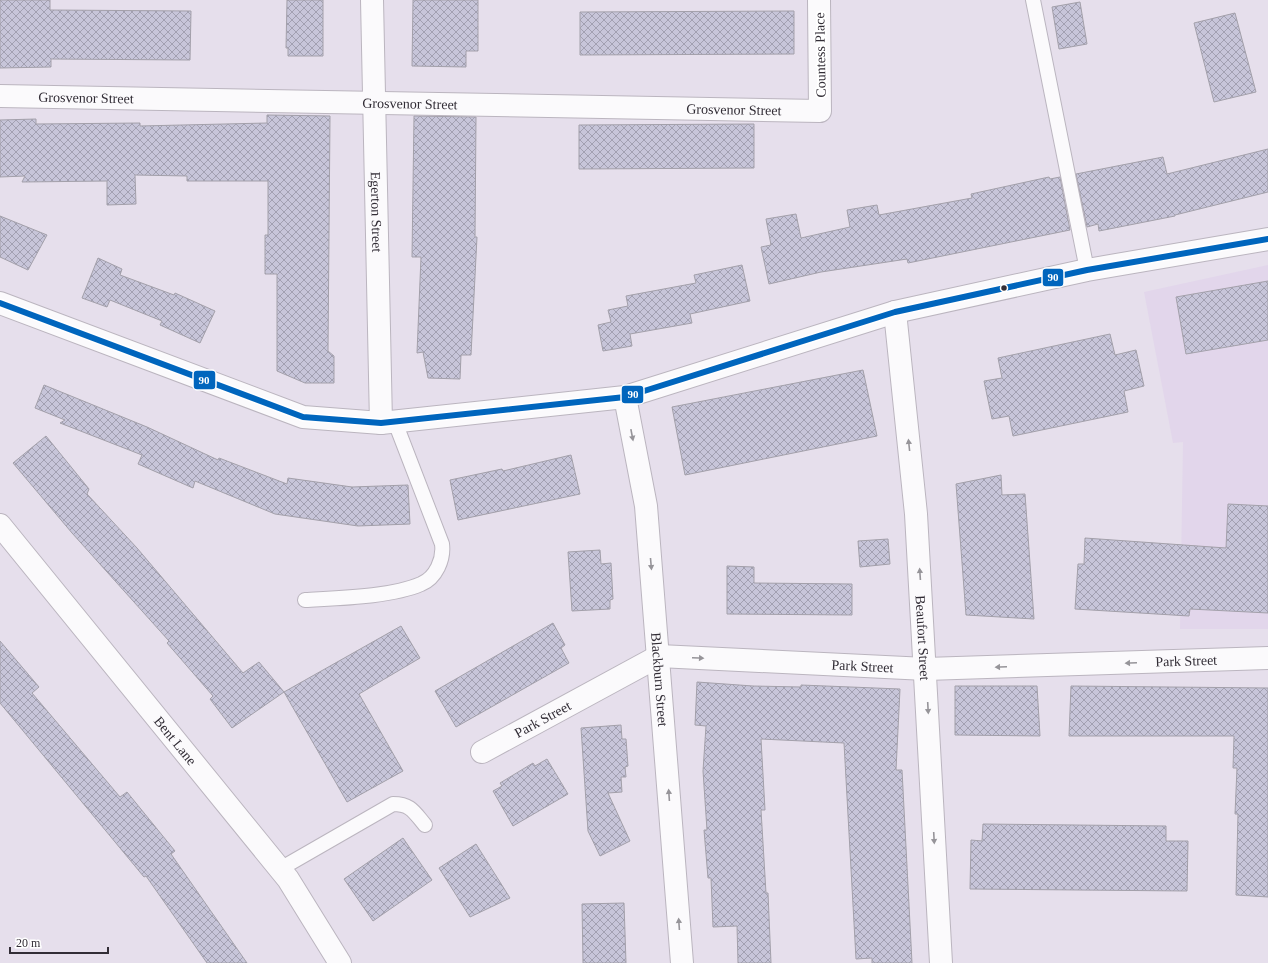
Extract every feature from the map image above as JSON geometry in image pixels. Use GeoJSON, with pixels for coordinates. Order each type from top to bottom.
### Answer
{"type":"FeatureCollection","features":[{"type":"Feature","properties":{"kind":"street","name":"Egerton Street"},"geometry":{"type":"LineString","coordinates":[[372,0],[373,103],[388,422]]}},
{"type":"Feature","properties":{"kind":"street","name":"Countess Place"},"geometry":{"type":"LineString","coordinates":[[819,0],[820,111]]}},
{"type":"Feature","properties":{"kind":"street","name":"Grosvenor Street"},"geometry":{"type":"LineString","coordinates":[[0,96],[820,111]]}},
{"type":"Feature","properties":{"kind":"street"},"geometry":{"type":"LineString","coordinates":[[0,303],[303,417],[388,422],[625,397],[895,312],[1088,270],[1268,239]]}},
{"type":"Feature","properties":{"kind":"street","name":"Beaufort Street"},"geometry":{"type":"LineString","coordinates":[[895,312],[916,514],[926,669],[941,963]]}},
{"type":"Feature","properties":{"kind":"street","name":"Blackburn Street"},"geometry":{"type":"LineString","coordinates":[[625,397],[646,506],[682,963]]}},
{"type":"Feature","properties":{"kind":"street","name":"Bent Lane"},"geometry":{"type":"LineString","coordinates":[[0,525],[288,879],[340,963]]}},
{"type":"Feature","properties":{"kind":"street","name":"Park Street"},"geometry":{"type":"LineString","coordinates":[[482,752],[659,656],[926,669],[1268,658]]}},
{"type":"Feature","properties":{"kind":"lane"},"geometry":{"type":"LineString","coordinates":[[1032,0],[1088,270]]}},
{"type":"Feature","properties":{"kind":"lane"},"geometry":{"type":"LineString","coordinates":[[305,600],[352,597],[404,589],[422,584],[431,576],[439,565],[443,554],[442,544],[388,422]]}},
{"type":"Feature","properties":{"kind":"lane"},"geometry":{"type":"LineString","coordinates":[[280,869],[393,804],[402,804],[411,807],[425,825]]}},
{"type":"Feature","properties":{"kind":"shaded area"},"geometry":{"type":"Polygon","coordinates":[[[1268,265],[1268,629],[1180,629],[1183,442],[1173,443],[1144,292],[1268,265]]]}},
{"type":"Feature","properties":{"kind":"building"},"geometry":{"type":"Polygon","coordinates":[[[0,0],[50,0],[50,10],[191,11],[190,60],[51,59],[51,67],[0,68],[0,0]]]}},
{"type":"Feature","properties":{"kind":"building"},"geometry":{"type":"Polygon","coordinates":[[[287,0],[323,0],[323,56],[288,56],[288,48],[286,48],[287,0]]]}},
{"type":"Feature","properties":{"kind":"building"},"geometry":{"type":"Polygon","coordinates":[[[413,0],[478,0],[478,51],[466,51],[466,67],[412,66],[413,0]]]}},
{"type":"Feature","properties":{"kind":"building"},"geometry":{"type":"Polygon","coordinates":[[[1080,2],[1087,44],[1059,49],[1052,7],[1080,2]]]}},
{"type":"Feature","properties":{"kind":"building"},"geometry":{"type":"Polygon","coordinates":[[[794,11],[794,54],[580,55],[580,12],[794,11]]]}},
{"type":"Feature","properties":{"kind":"building"},"geometry":{"type":"Polygon","coordinates":[[[1235,13],[1256,92],[1214,102],[1194,23],[1235,13]]]}},
{"type":"Feature","properties":{"kind":"building"},"geometry":{"type":"Polygon","coordinates":[[[267,115],[330,116],[328,351],[334,356],[334,383],[305,383],[277,371],[277,274],[265,274],[265,235],[268,235],[268,181],[187,181],[187,176],[135,175],[136,204],[107,205],[107,181],[22,182],[25,176],[0,177],[0,120],[36,119],[36,124],[140,123],[140,126],[267,123],[267,115]]]}},
{"type":"Feature","properties":{"kind":"building"},"geometry":{"type":"Polygon","coordinates":[[[414,116],[476,117],[475,237],[477,237],[471,355],[461,355],[460,379],[428,378],[423,352],[417,353],[421,257],[412,257],[414,116]]]}},
{"type":"Feature","properties":{"kind":"building"},"geometry":{"type":"Polygon","coordinates":[[[754,124],[754,168],[579,169],[579,125],[754,124]]]}},
{"type":"Feature","properties":{"kind":"building"},"geometry":{"type":"Polygon","coordinates":[[[1268,149],[1268,192],[1175,216],[1099,231],[1098,224],[1087,227],[1076,174],[1163,157],[1167,174],[1268,149]]]}},
{"type":"Feature","properties":{"kind":"building"},"geometry":{"type":"Polygon","coordinates":[[[1049,177],[1050,179],[1060,177],[1070,230],[908,263],[907,259],[821,272],[769,284],[761,247],[771,245],[766,219],[796,214],[801,238],[850,227],[847,210],[877,205],[879,215],[972,198],[971,194],[1049,177]]]}},
{"type":"Feature","properties":{"kind":"building"},"geometry":{"type":"Polygon","coordinates":[[[0,216],[47,235],[28,270],[0,257],[0,216]]]}},
{"type":"Feature","properties":{"kind":"building"},"geometry":{"type":"Polygon","coordinates":[[[98,258],[122,269],[120,275],[174,295],[175,293],[215,311],[200,343],[160,325],[162,321],[110,300],[107,307],[82,298],[98,258]]]}},
{"type":"Feature","properties":{"kind":"building"},"geometry":{"type":"Polygon","coordinates":[[[742,265],[750,301],[690,314],[692,323],[630,334],[632,346],[603,351],[598,325],[611,322],[608,310],[628,306],[626,296],[696,283],[694,275],[742,265]]]}},
{"type":"Feature","properties":{"kind":"building"},"geometry":{"type":"Polygon","coordinates":[[[1268,281],[1268,340],[1186,354],[1176,297],[1268,281]]]}},
{"type":"Feature","properties":{"kind":"building"},"geometry":{"type":"Polygon","coordinates":[[[1110,334],[1115,355],[1136,350],[1144,386],[1124,391],[1128,412],[1013,436],[1009,416],[992,419],[984,381],[1002,378],[998,358],[1110,334]]]}},
{"type":"Feature","properties":{"kind":"building"},"geometry":{"type":"Polygon","coordinates":[[[863,370],[877,436],[685,475],[672,407],[863,370]]]}},
{"type":"Feature","properties":{"kind":"building"},"geometry":{"type":"Polygon","coordinates":[[[44,385],[147,427],[218,460],[219,458],[287,484],[288,478],[352,487],[408,485],[410,524],[358,526],[275,514],[195,481],[193,488],[138,464],[142,455],[60,423],[65,420],[35,408],[44,385]]]}},
{"type":"Feature","properties":{"kind":"building"},"geometry":{"type":"Polygon","coordinates":[[[46,436],[89,489],[87,494],[137,548],[243,673],[259,662],[284,692],[232,728],[210,699],[213,696],[167,643],[169,641],[72,533],[13,463],[46,436]]]}},
{"type":"Feature","properties":{"kind":"building"},"geometry":{"type":"Polygon","coordinates":[[[571,455],[580,494],[458,520],[450,480],[502,469],[503,471],[571,455]]]}},
{"type":"Feature","properties":{"kind":"building"},"geometry":{"type":"Polygon","coordinates":[[[1001,475],[1002,495],[1025,494],[1034,619],[966,615],[956,484],[1001,475]]]}},
{"type":"Feature","properties":{"kind":"building"},"geometry":{"type":"Polygon","coordinates":[[[1228,504],[1268,506],[1268,613],[1190,609],[1189,616],[1075,609],[1078,564],[1084,564],[1085,538],[1226,548],[1228,504]]]}},
{"type":"Feature","properties":{"kind":"building"},"geometry":{"type":"Polygon","coordinates":[[[888,539],[890,564],[860,567],[858,541],[888,539]]]}},
{"type":"Feature","properties":{"kind":"building"},"geometry":{"type":"Polygon","coordinates":[[[600,550],[601,564],[611,563],[613,599],[610,600],[610,609],[572,611],[568,552],[600,550]]]}},
{"type":"Feature","properties":{"kind":"building"},"geometry":{"type":"Polygon","coordinates":[[[727,566],[754,567],[754,583],[852,584],[852,615],[727,614],[727,566]]]}},
{"type":"Feature","properties":{"kind":"building"},"geometry":{"type":"Polygon","coordinates":[[[553,623],[565,645],[561,648],[569,663],[456,727],[435,691],[553,623]]]}},
{"type":"Feature","properties":{"kind":"building"},"geometry":{"type":"Polygon","coordinates":[[[401,626],[420,658],[359,694],[403,771],[347,802],[284,692],[401,626]]]}},
{"type":"Feature","properties":{"kind":"building"},"geometry":{"type":"Polygon","coordinates":[[[0,641],[39,687],[32,693],[120,797],[127,792],[175,851],[171,854],[247,963],[207,963],[146,876],[144,877],[0,703],[0,641]]]}},
{"type":"Feature","properties":{"kind":"building"},"geometry":{"type":"Polygon","coordinates":[[[697,682],[753,686],[801,687],[801,685],[900,689],[896,770],[902,770],[912,963],[872,963],[872,958],[856,959],[844,743],[761,739],[765,810],[761,810],[766,893],[768,893],[771,963],[738,963],[737,926],[713,927],[711,878],[708,878],[704,830],[707,830],[703,771],[706,726],[695,725],[697,682]]]}},
{"type":"Feature","properties":{"kind":"building"},"geometry":{"type":"Polygon","coordinates":[[[955,686],[1037,686],[1040,736],[955,735],[955,686]]]}},
{"type":"Feature","properties":{"kind":"building"},"geometry":{"type":"Polygon","coordinates":[[[1071,686],[1268,688],[1268,897],[1236,895],[1238,814],[1235,814],[1237,768],[1233,768],[1234,736],[1069,736],[1071,686]]]}},
{"type":"Feature","properties":{"kind":"building"},"geometry":{"type":"Polygon","coordinates":[[[621,725],[622,739],[626,739],[628,766],[625,767],[626,777],[621,777],[622,792],[608,793],[630,841],[600,856],[588,831],[581,728],[621,725]]]}},
{"type":"Feature","properties":{"kind":"building"},"geometry":{"type":"Polygon","coordinates":[[[547,759],[568,794],[513,826],[493,791],[502,786],[500,783],[533,763],[535,766],[547,759]]]}},
{"type":"Feature","properties":{"kind":"building"},"geometry":{"type":"Polygon","coordinates":[[[983,824],[1166,826],[1166,841],[1188,841],[1187,891],[970,889],[971,840],[982,841],[983,824]]]}},
{"type":"Feature","properties":{"kind":"building"},"geometry":{"type":"Polygon","coordinates":[[[403,838],[432,880],[373,921],[344,879],[403,838]]]}},
{"type":"Feature","properties":{"kind":"building"},"geometry":{"type":"Polygon","coordinates":[[[476,844],[510,898],[470,917],[439,868],[476,844]]]}},
{"type":"Feature","properties":{"kind":"building"},"geometry":{"type":"Polygon","coordinates":[[[624,903],[626,963],[583,963],[582,904],[624,903]]]}},
{"type":"Feature","properties":{"kind":"transit line","name":"90"},"geometry":{"type":"LineString","coordinates":[[0,303],[303,417],[381,423],[625,397],[895,312],[1087,270],[1268,239]]}}]}
